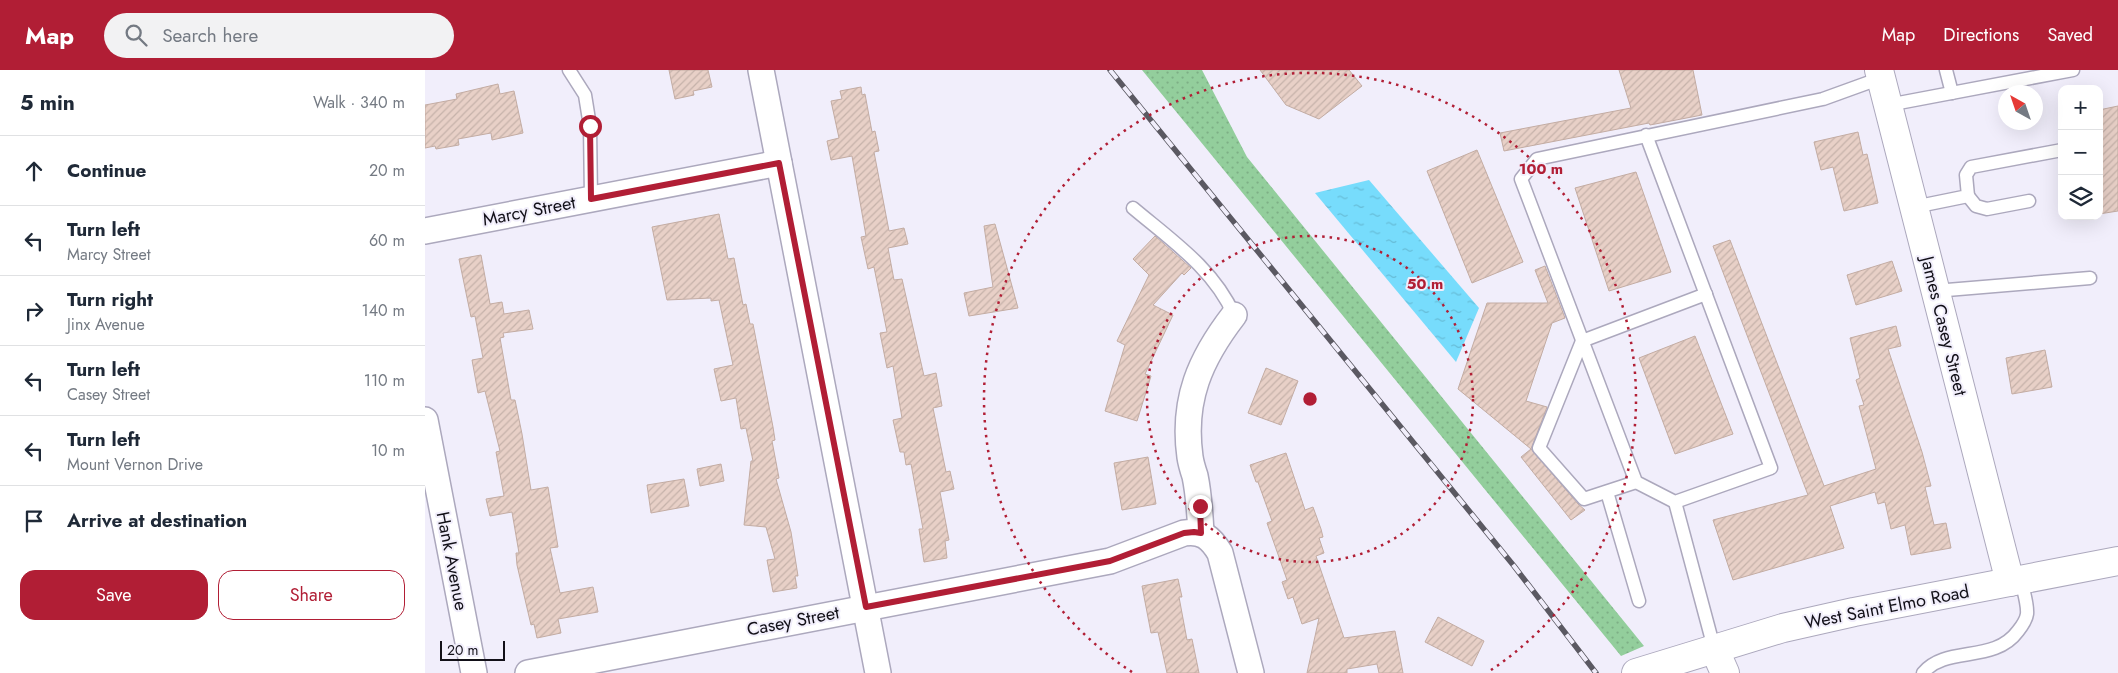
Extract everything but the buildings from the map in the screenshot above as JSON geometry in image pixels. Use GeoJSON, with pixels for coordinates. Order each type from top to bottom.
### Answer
{"type":"FeatureCollection","features":[{"type":"Feature","properties":{"kind":"street"},"geometry":{"type":"LineString","coordinates":[[761,70],[878,673]]}},
{"type":"Feature","properties":{"kind":"street","name":"James Casey Street"},"geometry":{"type":"LineString","coordinates":[[1880,74],[1935,291],[2015,581]]}},
{"type":"Feature","properties":{"kind":"street","name":"Marcy Street"},"geometry":{"type":"LineString","coordinates":[[425,231],[779,163]]}},
{"type":"Feature","properties":{"kind":"street"},"geometry":{"type":"LineString","coordinates":[[1234,315],[1214,341],[1197,379],[1190,407],[1189,445],[1200,506],[1201,533],[1214,543],[1220,553],[1251,673]]}},
{"type":"Feature","properties":{"kind":"street","name":"Hank Avenue"},"geometry":{"type":"LineString","coordinates":[[425,420],[474,673]]}},
{"type":"Feature","properties":{"kind":"street","name":"Casey Street"},"geometry":{"type":"LineString","coordinates":[[528,673],[1110,561],[1184,533],[1201,533]]}},
{"type":"Feature","properties":{"kind":"street","name":"West Saint Elmo Road"},"geometry":{"type":"LineString","coordinates":[[1648,669],[1783,628],[1854,612],[2118,561]]}},
{"type":"Feature","properties":{"kind":"street"},"geometry":{"type":"LineString","coordinates":[[1714,648],[1725,673]]}},
{"type":"Feature","properties":{"kind":"lane"},"geometry":{"type":"LineString","coordinates":[[569,70],[585,95],[590,126],[591,199]]}},
{"type":"Feature","properties":{"kind":"lane"},"geometry":{"type":"LineString","coordinates":[[1946,70],[1952,93]]}},
{"type":"Feature","properties":{"kind":"lane"},"geometry":{"type":"LineString","coordinates":[[1888,105],[2073,70]]}},
{"type":"Feature","properties":{"kind":"lane"},"geometry":{"type":"LineString","coordinates":[[1646,136],[1771,468],[1675,502],[1636,482],[1521,179],[1537,159],[1646,136],[1823,99],[1880,74]]}},
{"type":"Feature","properties":{"kind":"lane"},"geometry":{"type":"LineString","coordinates":[[2029,201],[1987,209],[1976,206],[1968,196],[1966,174],[1971,167],[2058,151]]}},
{"type":"Feature","properties":{"kind":"lane"},"geometry":{"type":"LineString","coordinates":[[1914,207],[1968,196]]}},
{"type":"Feature","properties":{"kind":"lane"},"geometry":{"type":"LineString","coordinates":[[1133,208],[1194,258],[1218,286],[1234,315]]}},
{"type":"Feature","properties":{"kind":"lane"},"geometry":{"type":"LineString","coordinates":[[1935,291],[2090,278]]}},
{"type":"Feature","properties":{"kind":"lane"},"geometry":{"type":"LineString","coordinates":[[1636,482],[1584,499],[1539,448],[1582,341],[1705,294]]}},
{"type":"Feature","properties":{"kind":"lane"},"geometry":{"type":"LineString","coordinates":[[1607,492],[1639,601]]}},
{"type":"Feature","properties":{"kind":"lane"},"geometry":{"type":"LineString","coordinates":[[1675,502],[1714,648]]}},
{"type":"Feature","properties":{"kind":"lane"},"geometry":{"type":"LineString","coordinates":[[1923,673],[1931,664],[1997,648],[2015,636],[2025,622],[2027,613],[2015,581]]}},
{"type":"Feature","properties":{"kind":"green space"},"geometry":{"type":"Polygon","coordinates":[[[1142,70],[1202,70],[1247,157],[1644,646],[1621,656],[1142,70]]]}},
{"type":"Feature","properties":{"kind":"water"},"geometry":{"type":"Polygon","coordinates":[[[1369,180],[1479,308],[1456,362],[1315,193],[1369,180]]]}},
{"type":"Feature","properties":{"kind":"railway"},"geometry":{"type":"LineString","coordinates":[[1110,70],[1514,566],[1596,673]]}},
{"type":"Feature","properties":{"kind":"route"},"geometry":{"type":"LineString","coordinates":[[590,126],[591,199],[779,163],[866,607],[1110,561],[1184,533],[1201,533],[1200,506]]}}]}
